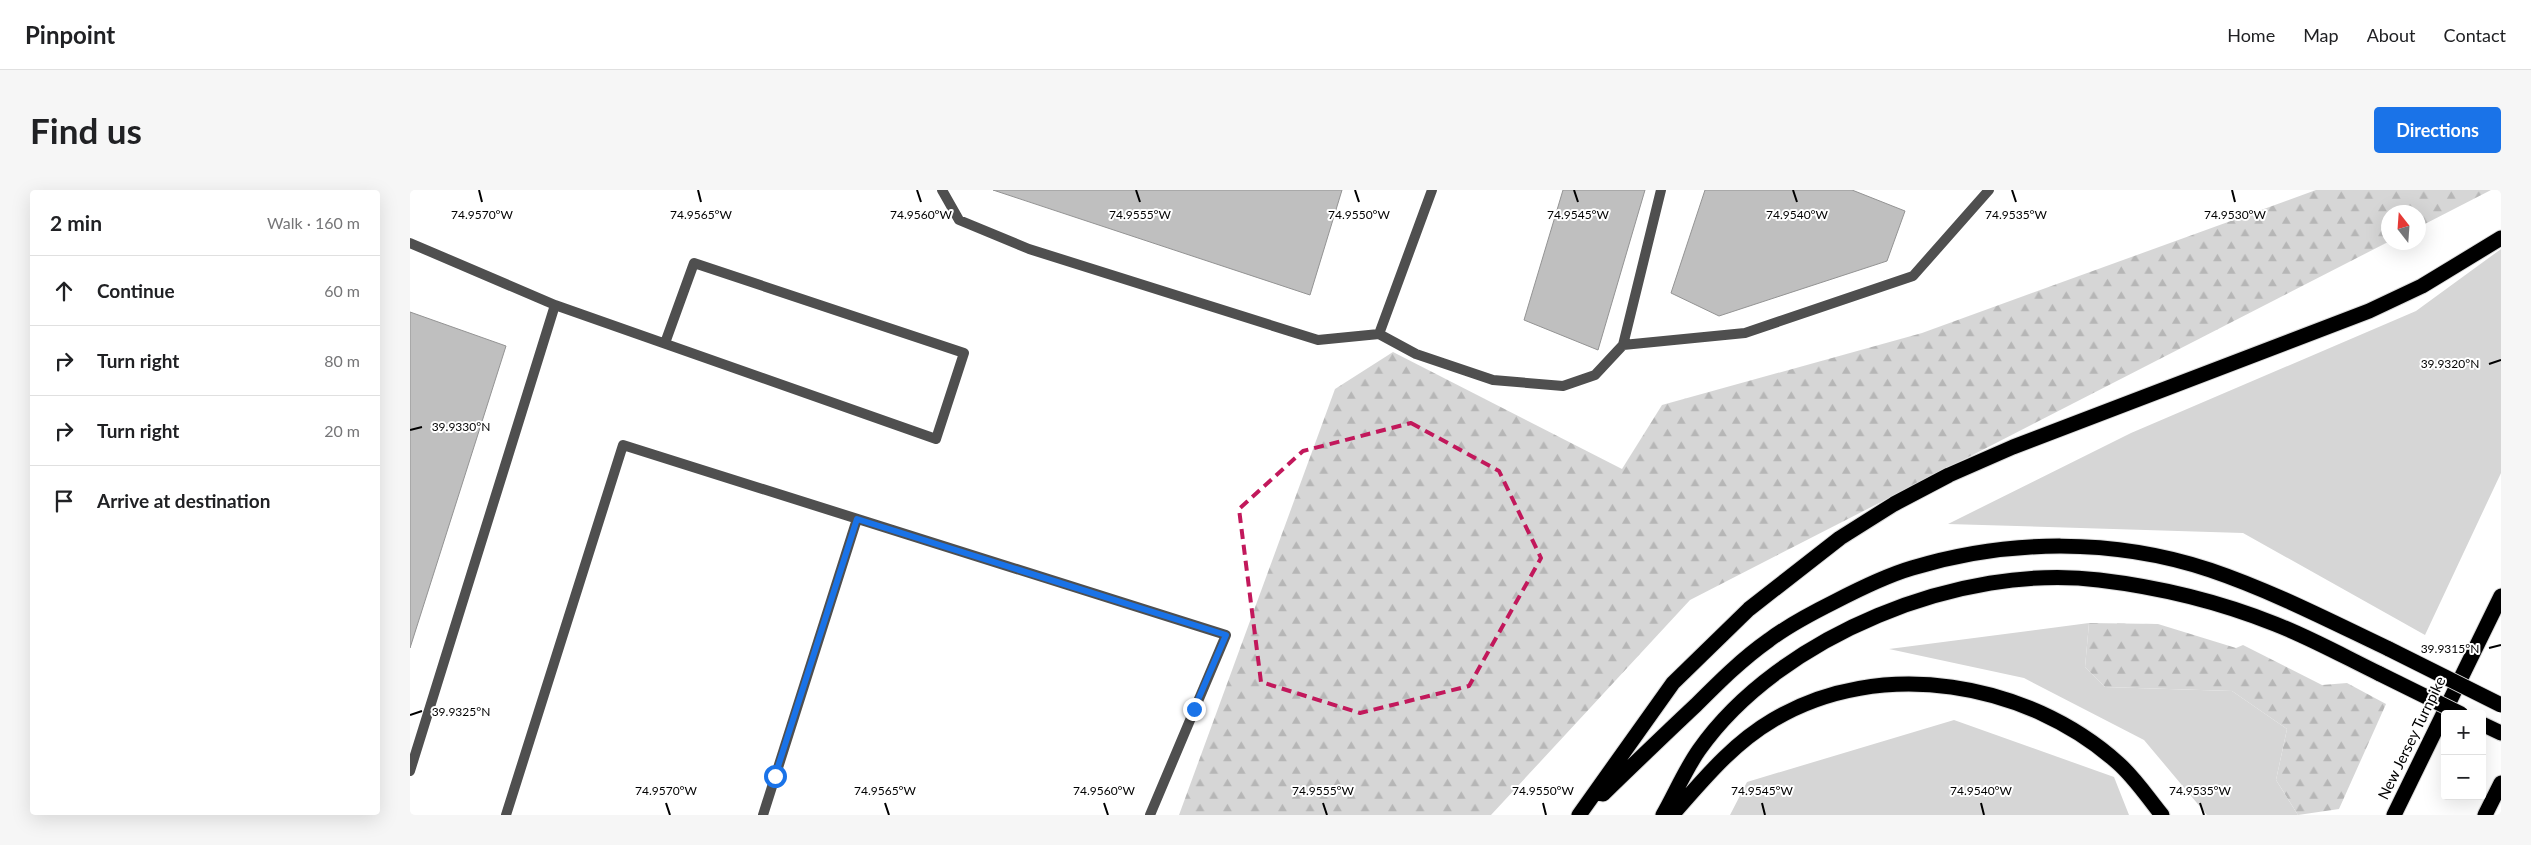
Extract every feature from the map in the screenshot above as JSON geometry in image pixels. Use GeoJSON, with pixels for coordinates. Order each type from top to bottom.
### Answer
{"type":"FeatureCollection","features":[{"type":"Feature","properties":{"kind":"highway"},"geometry":{"type":"LineString","coordinates":[[1580,815],[1673,683],[1749,609],[1840,538],[1894,504],[1949,475],[2012,447],[2369,311],[2422,286],[2501,238]]}},
{"type":"Feature","properties":{"kind":"highway"},"geometry":{"type":"LineString","coordinates":[[1580,815],[1731,671],[1769,639],[1816,611],[1864,587],[1910,568],[1964,555],[2013,548],[2061,545],[2115,548],[2209,570],[2256,588],[2389,649],[2501,705]]}},
{"type":"Feature","properties":{"kind":"highway"},"geometry":{"type":"LineString","coordinates":[[1663,815],[1699,750],[1730,714],[1764,684],[1801,657],[1879,614],[1963,587],[2019,580],[2098,580],[2188,597],[2275,624],[2454,710]]}},
{"type":"Feature","properties":{"kind":"highway","name":"New Jersey Turnpike"},"geometry":{"type":"LineString","coordinates":[[2394,815],[2501,596]]}},
{"type":"Feature","properties":{"kind":"highway"},"geometry":{"type":"LineString","coordinates":[[1672,815],[1716,765],[1744,740],[1774,719],[1806,704],[1837,694],[1902,684],[1964,688],[1996,696],[2058,722],[2092,742],[2119,764],[2162,815]]}},
{"type":"Feature","properties":{"kind":"highway"},"geometry":{"type":"LineString","coordinates":[[2486,726],[2501,733]]}},
{"type":"Feature","properties":{"kind":"highway"},"geometry":{"type":"LineString","coordinates":[[2485,815],[2501,783]]}},
{"type":"Feature","properties":{"kind":"lane"},"geometry":{"type":"LineString","coordinates":[[942,190],[959,220],[1029,249],[1318,340],[1379,334],[1416,354],[1493,380],[1563,386],[1595,376],[1623,345],[1661,190]]}},
{"type":"Feature","properties":{"kind":"lane"},"geometry":{"type":"LineString","coordinates":[[1379,334],[1432,190]]}},
{"type":"Feature","properties":{"kind":"lane"},"geometry":{"type":"LineString","coordinates":[[1623,345],[1745,333],[1913,276],[1986,191]]}},
{"type":"Feature","properties":{"kind":"lane"},"geometry":{"type":"LineString","coordinates":[[410,243],[555,304],[665,343],[936,438],[964,353],[694,263],[665,343]]}},
{"type":"Feature","properties":{"kind":"lane"},"geometry":{"type":"LineString","coordinates":[[410,771],[555,304]]}},
{"type":"Feature","properties":{"kind":"lane"},"geometry":{"type":"LineString","coordinates":[[506,815],[623,445],[1226,635],[1150,815]]}},
{"type":"Feature","properties":{"kind":"lane"},"geometry":{"type":"LineString","coordinates":[[763,815],[857,519]]}},
{"type":"Feature","properties":{"kind":"highlighted area"},"geometry":{"type":"Polygon","coordinates":[[[1411,423],[1499,471],[1541,558],[1469,686],[1360,713],[1261,682],[1239,509],[1303,451],[1411,423]]]}},
{"type":"Feature","properties":{"kind":"green space"},"geometry":{"type":"Polygon","coordinates":[[[2316,190],[2491,190],[2426,223],[2426,205],[2381,205],[2381,246],[1690,600],[1491,815],[1179,815],[1335,389],[1393,352],[1622,469],[1662,405],[1922,333],[2316,190]]]}},
{"type":"Feature","properties":{"kind":"green space"},"geometry":{"type":"Polygon","coordinates":[[[2501,249],[2501,473],[2425,635],[2243,533],[1948,524],[2131,433],[2416,311],[2501,249]]]}},
{"type":"Feature","properties":{"kind":"green space"},"geometry":{"type":"Polygon","coordinates":[[[2089,623],[2085,667],[2105,687],[2232,691],[2287,729],[2276,780],[2298,815],[2207,815],[2144,740],[2024,678],[1889,649],[2089,623]]]}},
{"type":"Feature","properties":{"kind":"green space"},"geometry":{"type":"Polygon","coordinates":[[[2089,623],[2158,624],[2236,648],[2243,645],[2322,685],[2347,683],[2386,704],[2339,809],[2298,815],[2276,780],[2287,729],[2232,691],[2105,687],[2085,667],[2089,623]]]}},
{"type":"Feature","properties":{"kind":"green space"},"geometry":{"type":"Polygon","coordinates":[[[1954,720],[2114,777],[2129,815],[1730,815],[1747,782],[1954,720]]]}},
{"type":"Feature","properties":{"kind":"building"},"geometry":{"type":"Polygon","coordinates":[[[993,190],[1342,190],[1310,295],[993,190]]]}},
{"type":"Feature","properties":{"kind":"building"},"geometry":{"type":"Polygon","coordinates":[[[1563,190],[1645,190],[1598,350],[1524,320],[1563,190]]]}},
{"type":"Feature","properties":{"kind":"building"},"geometry":{"type":"Polygon","coordinates":[[[1705,190],[1852,190],[1905,211],[1887,261],[1719,316],[1671,293],[1705,190]]]}},
{"type":"Feature","properties":{"kind":"building"},"geometry":{"type":"Polygon","coordinates":[[[410,312],[506,346],[410,648],[410,312]]]}},
{"type":"Feature","properties":{"kind":"route"},"geometry":{"type":"LineString","coordinates":[[775,776],[857,519],[1226,635],[1194,709]]}}]}
